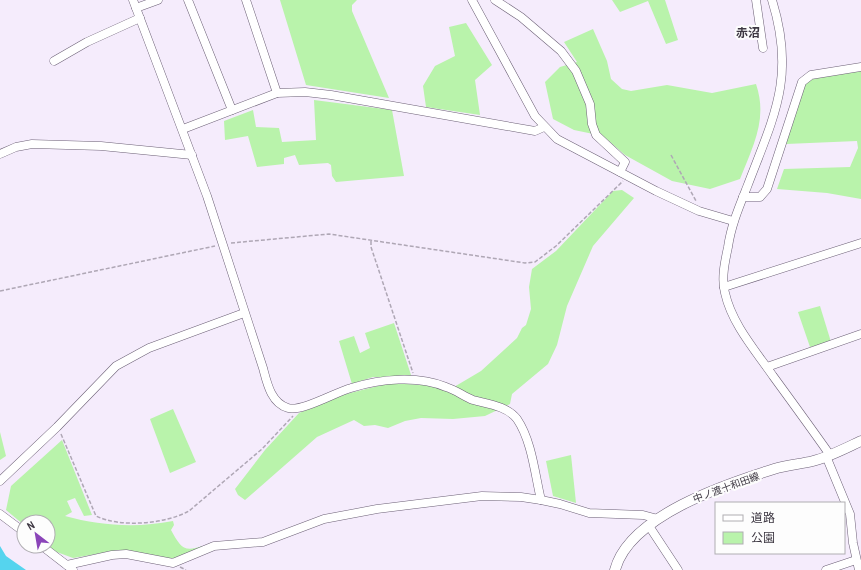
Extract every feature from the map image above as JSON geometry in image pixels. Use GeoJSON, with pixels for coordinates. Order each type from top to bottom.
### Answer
{"type":"FeatureCollection","features":[{"type":"Feature","properties":{"kind":"main road","name":"中ノ渡十和田線"},"geometry":{"type":"LineString","coordinates":[[615,570],[621,554],[631,541],[658,519],[701,495],[774,469],[814,461],[861,441]]}},
{"type":"Feature","properties":{"kind":"street"},"geometry":{"type":"LineString","coordinates":[[158,0],[135,4],[183,129],[223,244],[270,390],[280,404],[293,408],[350,388],[376,381],[415,380],[448,387],[461,396],[508,410],[517,419],[524,433],[541,500]]}},
{"type":"Feature","properties":{"kind":"street"},"geometry":{"type":"LineString","coordinates":[[188,0],[232,110]]}},
{"type":"Feature","properties":{"kind":"street"},"geometry":{"type":"LineString","coordinates":[[246,0],[277,93]]}},
{"type":"Feature","properties":{"kind":"street"},"geometry":{"type":"LineString","coordinates":[[472,0],[523,97],[544,127],[568,146],[627,177],[699,211],[733,221]]}},
{"type":"Feature","properties":{"kind":"street"},"geometry":{"type":"LineString","coordinates":[[495,0],[521,17],[561,51],[576,71],[590,104],[592,124],[596,135],[625,162],[620,172]]}},
{"type":"Feature","properties":{"kind":"street"},"geometry":{"type":"LineString","coordinates":[[756,0],[763,48]]}},
{"type":"Feature","properties":{"kind":"street"},"geometry":{"type":"LineString","coordinates":[[772,0],[778,19],[782,42],[784,65],[781,92],[772,123],[733,221],[725,264],[724,287],[735,320],[828,455],[850,514],[856,560],[859,570]]}},
{"type":"Feature","properties":{"kind":"street"},"geometry":{"type":"LineString","coordinates":[[54,61],[87,42],[140,18]]}},
{"type":"Feature","properties":{"kind":"street"},"geometry":{"type":"LineString","coordinates":[[743,197],[760,197],[767,189],[802,82],[811,75],[861,67]]}},
{"type":"Feature","properties":{"kind":"street"},"geometry":{"type":"LineString","coordinates":[[183,129],[277,93],[305,92],[331,95],[535,131],[544,127]]}},
{"type":"Feature","properties":{"kind":"street"},"geometry":{"type":"LineString","coordinates":[[0,154],[16,147],[32,144],[101,146],[192,155]]}},
{"type":"Feature","properties":{"kind":"street"},"geometry":{"type":"LineString","coordinates":[[724,287],[860,245]]}},
{"type":"Feature","properties":{"kind":"street"},"geometry":{"type":"LineString","coordinates":[[0,481],[57,427],[116,366],[149,348],[244,313]]}},
{"type":"Feature","properties":{"kind":"street"},"geometry":{"type":"LineString","coordinates":[[767,367],[861,334]]}},
{"type":"Feature","properties":{"kind":"street"},"geometry":{"type":"LineString","coordinates":[[53,554],[70,567],[112,554],[126,554],[173,562],[214,546],[263,542],[324,519],[377,509],[482,496],[541,500],[560,504],[589,514],[643,514],[658,519]]}},
{"type":"Feature","properties":{"kind":"street"},"geometry":{"type":"LineString","coordinates":[[0,514],[16,526]]}},
{"type":"Feature","properties":{"kind":"street"},"geometry":{"type":"LineString","coordinates":[[649,526],[678,570]]}},
{"type":"Feature","properties":{"kind":"street"},"geometry":{"type":"LineString","coordinates":[[826,570],[856,560]]}},
{"type":"Feature","properties":{"kind":"path"},"geometry":{"type":"LineString","coordinates":[[671,155],[698,205]]}},
{"type":"Feature","properties":{"kind":"path"},"geometry":{"type":"LineString","coordinates":[[0,291],[223,244],[329,234],[525,263],[535,262],[556,246],[627,177]]}},
{"type":"Feature","properties":{"kind":"path"},"geometry":{"type":"LineString","coordinates":[[371,240],[371,247],[415,380]]}},
{"type":"Feature","properties":{"kind":"path"},"geometry":{"type":"LineString","coordinates":[[57,427],[64,438],[96,516],[112,521],[165,520],[178,517],[189,511],[257,454],[293,416],[293,408]]}},
{"type":"Feature","properties":{"kind":"green space"},"geometry":{"type":"Polygon","coordinates":[[[280,0],[357,0],[352,5],[352,11],[389,98],[306,85],[280,0]]]}},
{"type":"Feature","properties":{"kind":"green space"},"geometry":{"type":"Polygon","coordinates":[[[612,0],[665,0],[678,40],[666,44],[648,1],[620,12],[612,0]]]}},
{"type":"Feature","properties":{"kind":"green space"},"geometry":{"type":"Polygon","coordinates":[[[466,23],[492,65],[475,80],[480,115],[426,107],[423,86],[435,66],[455,56],[449,27],[466,23]]]}},
{"type":"Feature","properties":{"kind":"green space"},"geometry":{"type":"Polygon","coordinates":[[[593,29],[607,61],[611,79],[622,89],[631,91],[667,85],[712,93],[756,84],[759,97],[760,121],[754,144],[740,179],[710,189],[672,181],[625,155],[603,136],[574,130],[553,119],[545,82],[560,67],[577,62],[564,42],[593,29]]]}},
{"type":"Feature","properties":{"kind":"green space"},"geometry":{"type":"Polygon","coordinates":[[[861,70],[861,199],[827,193],[777,189],[784,169],[850,167],[858,148],[857,141],[786,144],[805,83],[812,78],[861,70]]]}},
{"type":"Feature","properties":{"kind":"green space"},"geometry":{"type":"Polygon","coordinates":[[[314,100],[392,110],[404,176],[336,182],[332,176],[331,165],[328,163],[299,165],[295,155],[284,158],[284,164],[257,167],[248,136],[225,140],[224,121],[253,110],[256,127],[279,128],[282,142],[316,140],[314,100]]]}},
{"type":"Feature","properties":{"kind":"green space"},"geometry":{"type":"Polygon","coordinates":[[[622,190],[634,198],[593,246],[567,306],[557,345],[548,364],[512,394],[510,404],[485,416],[453,419],[421,418],[405,421],[388,428],[375,425],[364,426],[354,420],[317,437],[245,500],[238,495],[235,489],[265,450],[299,413],[342,395],[390,383],[454,387],[481,371],[517,338],[522,328],[526,325],[531,309],[529,287],[532,269],[556,251],[613,191],[622,190]]]}},
{"type":"Feature","properties":{"kind":"green space"},"geometry":{"type":"Polygon","coordinates":[[[820,306],[831,342],[810,347],[798,312],[820,306]]]}},
{"type":"Feature","properties":{"kind":"green space"},"geometry":{"type":"Polygon","coordinates":[[[394,323],[412,378],[373,377],[352,384],[339,341],[354,336],[360,353],[370,348],[365,333],[394,323]]]}},
{"type":"Feature","properties":{"kind":"green space"},"geometry":{"type":"Polygon","coordinates":[[[173,409],[196,462],[170,473],[150,419],[173,409]]]}},
{"type":"Feature","properties":{"kind":"green space"},"geometry":{"type":"Polygon","coordinates":[[[0,432],[6,456],[0,460],[0,432]]]}},
{"type":"Feature","properties":{"kind":"green space"},"geometry":{"type":"Polygon","coordinates":[[[62,440],[92,515],[84,516],[75,498],[67,501],[72,512],[65,516],[92,522],[119,525],[146,525],[173,521],[174,525],[171,530],[183,547],[190,549],[202,546],[203,548],[187,556],[171,559],[120,550],[73,558],[56,552],[56,514],[16,514],[16,518],[6,510],[11,486],[62,440]]]}},
{"type":"Feature","properties":{"kind":"green space"},"geometry":{"type":"Polygon","coordinates":[[[571,455],[576,503],[553,496],[546,461],[571,455]]]}},
{"type":"Feature","properties":{"kind":"water"},"geometry":{"type":"Polygon","coordinates":[[[0,546],[6,556],[26,570],[0,570],[0,546]]]}},
{"type":"Feature","properties":{"kind":"district","name":"赤沼"},"geometry":{"type":"Point","coordinates":[748,33]}}]}
